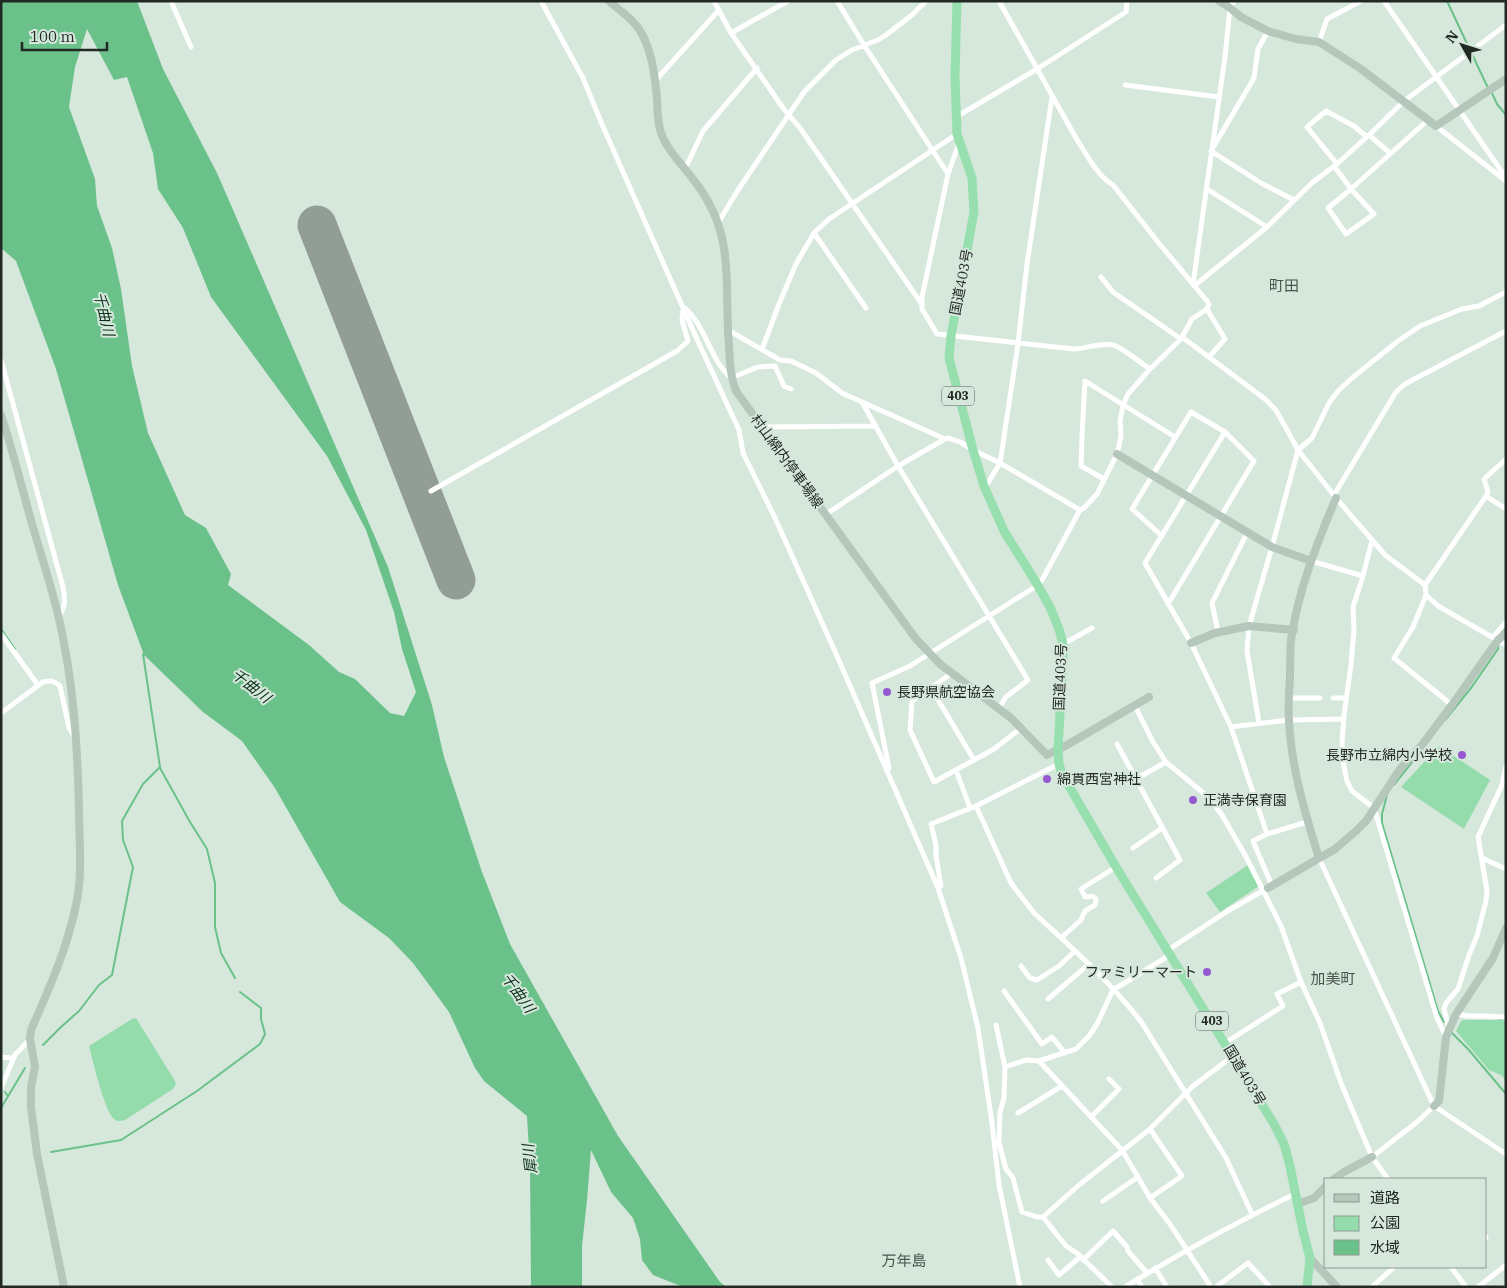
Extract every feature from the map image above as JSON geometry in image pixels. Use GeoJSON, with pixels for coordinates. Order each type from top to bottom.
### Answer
{"type":"FeatureCollection","features":[{"type":"Feature","properties":{"kind":"highway","name":"国道403号"},"geometry":{"type":"LineString","coordinates":[[957,1],[955,42],[956,117],[958,138],[972,178],[974,212],[951,336],[949,358],[973,450],[985,489],[1004,531],[1050,607],[1063,644],[1058,750],[1062,774],[1274,1124],[1284,1144],[1310,1258],[1307,1287]]}},
{"type":"Feature","properties":{"kind":"street"},"geometry":{"type":"LineString","coordinates":[[171,1],[191,47]]}},
{"type":"Feature","properties":{"kind":"street"},"geometry":{"type":"LineString","coordinates":[[541,1],[583,78],[739,430],[743,453],[814,604],[938,888],[961,958],[978,1028],[997,1144],[999,1185],[1020,1287]]}},
{"type":"Feature","properties":{"kind":"street","name":"村山綿内停車場線"},"geometry":{"type":"LineString","coordinates":[[608,1],[629,18],[639,30],[646,43],[655,82],[658,123],[663,139],[707,199],[718,223],[728,286],[731,378],[736,390],[916,639],[929,654],[1021,728],[1047,755]]}},
{"type":"Feature","properties":{"kind":"street"},"geometry":{"type":"LineString","coordinates":[[714,1],[731,33],[922,303]]}},
{"type":"Feature","properties":{"kind":"street"},"geometry":{"type":"LineString","coordinates":[[731,33],[788,1]]}},
{"type":"Feature","properties":{"kind":"street"},"geometry":{"type":"LineString","coordinates":[[837,1],[948,174]]}},
{"type":"Feature","properties":{"kind":"street"},"geometry":{"type":"LineString","coordinates":[[718,223],[804,92],[836,60],[852,50],[886,35],[912,15],[926,1]]}},
{"type":"Feature","properties":{"kind":"street"},"geometry":{"type":"LineString","coordinates":[[999,1],[1052,97],[1100,174],[1107,182],[1113,185],[1207,301],[1207,309],[1225,339],[1209,357]]}},
{"type":"Feature","properties":{"kind":"street"},"geometry":{"type":"LineString","coordinates":[[956,117],[1037,69],[1126,12],[1127,1]]}},
{"type":"Feature","properties":{"kind":"street"},"geometry":{"type":"LineString","coordinates":[[1219,1],[1232,4],[1240,17],[1268,31],[1296,39],[1319,42],[1361,69],[1404,101],[1504,180]]}},
{"type":"Feature","properties":{"kind":"street"},"geometry":{"type":"LineString","coordinates":[[1346,1],[1349,7]]}},
{"type":"Feature","properties":{"kind":"street"},"geometry":{"type":"LineString","coordinates":[[1319,42],[1327,19],[1361,1]]}},
{"type":"Feature","properties":{"kind":"street"},"geometry":{"type":"LineString","coordinates":[[1384,1],[1502,172],[1504,180]]}},
{"type":"Feature","properties":{"kind":"street"},"geometry":{"type":"LineString","coordinates":[[1194,285],[1232,4]]}},
{"type":"Feature","properties":{"kind":"street"},"geometry":{"type":"LineString","coordinates":[[655,82],[719,10]]}},
{"type":"Feature","properties":{"kind":"street"},"geometry":{"type":"LineString","coordinates":[[1194,285],[1267,227],[1313,182],[1336,165],[1404,101],[1506,25]]}},
{"type":"Feature","properties":{"kind":"street"},"geometry":{"type":"LineString","coordinates":[[1211,151],[1254,78],[1258,49],[1268,31]]}},
{"type":"Feature","properties":{"kind":"street"},"geometry":{"type":"LineString","coordinates":[[685,169],[703,131],[757,68]]}},
{"type":"Feature","properties":{"kind":"street"},"geometry":{"type":"LineString","coordinates":[[1436,126],[1506,78]]}},
{"type":"Feature","properties":{"kind":"street"},"geometry":{"type":"LineString","coordinates":[[1125,84],[1219,97]]}},
{"type":"Feature","properties":{"kind":"street"},"geometry":{"type":"LineString","coordinates":[[985,489],[1000,463],[1052,97]]}},
{"type":"Feature","properties":{"kind":"street"},"geometry":{"type":"LineString","coordinates":[[1390,154],[1354,126],[1326,111],[1307,126],[1351,189],[1374,214],[1346,234],[1328,208],[1351,189],[1428,120]]}},
{"type":"Feature","properties":{"kind":"street"},"geometry":{"type":"LineString","coordinates":[[762,349],[786,287],[814,233],[829,219],[933,150],[958,138]]}},
{"type":"Feature","properties":{"kind":"street"},"geometry":{"type":"LineString","coordinates":[[958,138],[948,174],[923,290],[922,309],[938,334],[1018,344],[1084,349],[1094,345],[1114,345],[1150,369]]}},
{"type":"Feature","properties":{"kind":"street"},"geometry":{"type":"LineString","coordinates":[[1211,151],[1261,183],[1294,200]]}},
{"type":"Feature","properties":{"kind":"street"},"geometry":{"type":"LineString","coordinates":[[1206,189],[1267,227]]}},
{"type":"Feature","properties":{"kind":"street"},"geometry":{"type":"LineString","coordinates":[[814,233],[866,308]]}},
{"type":"Feature","properties":{"kind":"street"},"geometry":{"type":"LineString","coordinates":[[1101,277],[1113,292],[1209,357],[1270,404],[1281,419],[1298,450],[1334,496],[1385,555],[1424,585],[1426,595],[1413,627],[1394,658],[1452,705]]}},
{"type":"Feature","properties":{"kind":"street"},"geometry":{"type":"LineString","coordinates":[[1259,723],[1247,651],[1249,626],[1298,450],[1312,438],[1326,408],[1338,391],[1398,341],[1420,326],[1462,309],[1479,306],[1506,292]]}},
{"type":"Feature","properties":{"kind":"street"},"geometry":{"type":"LineString","coordinates":[[683,307],[689,312],[718,362],[731,378],[758,366],[775,366],[784,386],[791,389]]}},
{"type":"Feature","properties":{"kind":"street"},"geometry":{"type":"LineString","coordinates":[[431,491],[677,351],[688,341],[682,320],[683,307]]}},
{"type":"Feature","properties":{"kind":"street"},"geometry":{"type":"LineString","coordinates":[[892,780],[872,683],[910,666],[1038,585],[1080,510],[1097,494],[1117,454],[1121,436],[1120,421],[1123,405],[1128,394],[1150,369],[1182,338],[1192,319],[1207,309]]}},
{"type":"Feature","properties":{"kind":"street"},"geometry":{"type":"LineString","coordinates":[[728,330],[780,360],[790,361],[816,372],[842,393],[944,439]]}},
{"type":"Feature","properties":{"kind":"street"},"geometry":{"type":"LineString","coordinates":[[1506,331],[1405,384],[1396,392],[1334,496],[1311,561],[1298,606],[1291,639],[1289,698],[1289,720],[1294,763],[1319,858],[1434,1106],[1506,1154]]}},
{"type":"Feature","properties":{"kind":"street"},"geometry":{"type":"LineString","coordinates":[[1,360],[64,587],[65,601],[62,612],[58,617]]}},
{"type":"Feature","properties":{"kind":"street"},"geometry":{"type":"LineString","coordinates":[[1104,479],[1081,466],[1086,381],[1176,437]]}},
{"type":"Feature","properties":{"kind":"street"},"geometry":{"type":"LineString","coordinates":[[862,401],[898,466],[1028,680],[1006,697],[998,708]]}},
{"type":"Feature","properties":{"kind":"street"},"geometry":{"type":"LineString","coordinates":[[1162,536],[1132,509],[1191,412],[1225,432],[1254,460],[1168,604]]}},
{"type":"Feature","properties":{"kind":"street"},"geometry":{"type":"LineString","coordinates":[[1,415],[16,462],[58,617],[65,648],[76,738],[80,870],[76,904],[69,934],[55,974],[31,1030],[30,1039],[35,1067],[31,1087],[31,1106],[37,1154],[64,1287]]}},
{"type":"Feature","properties":{"kind":"street"},"geometry":{"type":"LineString","coordinates":[[762,427],[876,426]]}},
{"type":"Feature","properties":{"kind":"street"},"geometry":{"type":"LineString","coordinates":[[1225,432],[1145,563],[1191,643],[1231,726],[1267,834]]}},
{"type":"Feature","properties":{"kind":"street"},"geometry":{"type":"LineString","coordinates":[[825,515],[898,466],[948,438],[960,442],[1000,463],[1080,510]]}},
{"type":"Feature","properties":{"kind":"street"},"geometry":{"type":"LineString","coordinates":[[1117,454],[1272,547],[1363,576]]}},
{"type":"Feature","properties":{"kind":"street"},"geometry":{"type":"LineString","coordinates":[[1424,585],[1486,496],[1488,492],[1484,479],[1506,459]]}},
{"type":"Feature","properties":{"kind":"street"},"geometry":{"type":"LineString","coordinates":[[1486,496],[1506,510]]}},
{"type":"Feature","properties":{"kind":"street"},"geometry":{"type":"LineString","coordinates":[[1218,632],[1212,603],[1247,533]]}},
{"type":"Feature","properties":{"kind":"street"},"geometry":{"type":"LineString","coordinates":[[1372,540],[1363,576],[1352,607],[1354,629],[1342,744],[1344,767],[1347,781],[1352,791],[1374,808],[1437,1018],[1446,1038]]}},
{"type":"Feature","properties":{"kind":"street"},"geometry":{"type":"LineString","coordinates":[[1426,595],[1438,606],[1506,644]]}},
{"type":"Feature","properties":{"kind":"street"},"geometry":{"type":"LineString","coordinates":[[1005,1067],[1026,1060],[1039,1061],[1076,1049],[1098,1024],[1113,990],[1226,912],[1319,858],[1356,831],[1366,820],[1400,769],[1422,745],[1452,705],[1506,622]]}},
{"type":"Feature","properties":{"kind":"street"},"geometry":{"type":"LineString","coordinates":[[1191,643],[1218,632],[1249,626],[1294,630]]}},
{"type":"Feature","properties":{"kind":"street"},"geometry":{"type":"LineString","coordinates":[[1063,644],[1092,628]]}},
{"type":"Feature","properties":{"kind":"street"},"geometry":{"type":"LineString","coordinates":[[1495,639],[1506,633]]}},
{"type":"Feature","properties":{"kind":"street"},"geometry":{"type":"LineString","coordinates":[[1,634],[38,685]]}},
{"type":"Feature","properties":{"kind":"street"},"geometry":{"type":"LineString","coordinates":[[952,673],[912,701],[910,730],[934,782],[994,749],[1021,728]]}},
{"type":"Feature","properties":{"kind":"street"},"geometry":{"type":"LineString","coordinates":[[1,713],[38,685],[51,680],[60,686],[69,728],[76,738]]}},
{"type":"Feature","properties":{"kind":"street"},"geometry":{"type":"LineString","coordinates":[[931,688],[974,760]]}},
{"type":"Feature","properties":{"kind":"street"},"geometry":{"type":"LineString","coordinates":[[1062,774],[1047,755],[1148,697]]}},
{"type":"Feature","properties":{"kind":"street"},"geometry":{"type":"LineString","coordinates":[[1289,698],[1320,698]]}},
{"type":"Feature","properties":{"kind":"street"},"geometry":{"type":"LineString","coordinates":[[1333,698],[1346,698]]}},
{"type":"Feature","properties":{"kind":"street"},"geometry":{"type":"LineString","coordinates":[[1134,704],[1153,742],[1166,762],[1207,796],[1222,815],[1268,888]]}},
{"type":"Feature","properties":{"kind":"street"},"geometry":{"type":"LineString","coordinates":[[1231,726],[1289,720],[1344,719]]}},
{"type":"Feature","properties":{"kind":"street"},"geometry":{"type":"LineString","coordinates":[[1116,744],[1180,860],[1156,878]]}},
{"type":"Feature","properties":{"kind":"street"},"geometry":{"type":"LineString","coordinates":[[1136,779],[1166,762]]}},
{"type":"Feature","properties":{"kind":"street"},"geometry":{"type":"LineString","coordinates":[[938,888],[941,886],[936,845],[931,824],[976,806],[1055,766]]}},
{"type":"Feature","properties":{"kind":"street"},"geometry":{"type":"LineString","coordinates":[[1450,1028],[1444,1009],[1446,1003],[1458,989],[1477,936],[1488,891],[1478,837],[1502,785],[1506,766]]}},
{"type":"Feature","properties":{"kind":"street"},"geometry":{"type":"LineString","coordinates":[[956,770],[970,808]]}},
{"type":"Feature","properties":{"kind":"street"},"geometry":{"type":"LineString","coordinates":[[976,806],[1011,883],[1034,914],[1103,978],[1142,1023],[1226,1158],[1252,1214]]}},
{"type":"Feature","properties":{"kind":"street"},"geometry":{"type":"LineString","coordinates":[[1308,822],[1267,834],[1253,841],[1281,926],[1320,1023],[1341,1083],[1372,1157],[1387,1178]]}},
{"type":"Feature","properties":{"kind":"street"},"geometry":{"type":"LineString","coordinates":[[1133,848],[1162,828]]}},
{"type":"Feature","properties":{"kind":"street"},"geometry":{"type":"LineString","coordinates":[[1482,858],[1506,869]]}},
{"type":"Feature","properties":{"kind":"street"},"geometry":{"type":"LineString","coordinates":[[1060,938],[1082,920],[1085,911],[1095,905],[1096,899],[1092,896],[1086,897],[1080,889],[1116,866]]}},
{"type":"Feature","properties":{"kind":"street"},"geometry":{"type":"LineString","coordinates":[[1335,1178],[1372,1157],[1439,1101],[1446,1038],[1456,1014],[1493,958],[1504,937],[1506,928]]}},
{"type":"Feature","properties":{"kind":"street"},"geometry":{"type":"LineString","coordinates":[[1021,966],[1030,978],[1036,980],[1059,966],[1075,951]]}},
{"type":"Feature","properties":{"kind":"street"},"geometry":{"type":"LineString","coordinates":[[1048,999],[1089,964]]}},
{"type":"Feature","properties":{"kind":"street"},"geometry":{"type":"LineString","coordinates":[[1225,1043],[1283,1006],[1277,994],[1302,982]]}},
{"type":"Feature","properties":{"kind":"street"},"geometry":{"type":"LineString","coordinates":[[1004,991],[1042,1044],[1052,1037],[1065,1053]]}},
{"type":"Feature","properties":{"kind":"street"},"geometry":{"type":"LineString","coordinates":[[1456,1014],[1506,1017]]}},
{"type":"Feature","properties":{"kind":"street"},"geometry":{"type":"LineString","coordinates":[[996,1025],[1005,1067],[1004,1098],[1000,1112],[997,1144],[1006,1169],[1013,1178],[1022,1212],[1037,1217],[1043,1217],[1079,1185],[1150,1129],[1211,1072],[1233,1056]]}},
{"type":"Feature","properties":{"kind":"street"},"geometry":{"type":"LineString","coordinates":[[1,1088],[15,1055],[30,1039]]}},
{"type":"Feature","properties":{"kind":"street"},"geometry":{"type":"LineString","coordinates":[[1,1057],[14,1058]]}},
{"type":"Feature","properties":{"kind":"street"},"geometry":{"type":"LineString","coordinates":[[1039,1061],[1122,1150],[1150,1198],[1187,1249],[1210,1287]]}},
{"type":"Feature","properties":{"kind":"street"},"geometry":{"type":"LineString","coordinates":[[1091,1117],[1119,1089],[1109,1079]]}},
{"type":"Feature","properties":{"kind":"street"},"geometry":{"type":"LineString","coordinates":[[1018,1113],[1062,1086]]}},
{"type":"Feature","properties":{"kind":"street"},"geometry":{"type":"LineString","coordinates":[[1150,1129],[1182,1176],[1150,1198]]}},
{"type":"Feature","properties":{"kind":"street"},"geometry":{"type":"LineString","coordinates":[[1103,1201],[1138,1176]]}},
{"type":"Feature","properties":{"kind":"street"},"geometry":{"type":"LineString","coordinates":[[1297,1204],[1314,1198],[1324,1188]]}},
{"type":"Feature","properties":{"kind":"street"},"geometry":{"type":"LineString","coordinates":[[1125,1287],[1187,1249],[1252,1214],[1295,1194]]}},
{"type":"Feature","properties":{"kind":"street"},"geometry":{"type":"LineString","coordinates":[[1043,1217],[1066,1246],[1082,1258],[1112,1287]]}},
{"type":"Feature","properties":{"kind":"street"},"geometry":{"type":"LineString","coordinates":[[1048,1260],[1059,1275],[1082,1258],[1112,1231],[1147,1273]]}},
{"type":"Feature","properties":{"kind":"street"},"geometry":{"type":"LineString","coordinates":[[1310,1258],[1337,1287]]}},
{"type":"Feature","properties":{"kind":"street"},"geometry":{"type":"LineString","coordinates":[[1216,1287],[1248,1263],[1270,1287]]}},
{"type":"Feature","properties":{"kind":"street"},"geometry":{"type":"LineString","coordinates":[[1478,1287],[1506,1265]]}},
{"type":"Feature","properties":{"kind":"street"},"geometry":{"type":"LineString","coordinates":[[1156,1268],[1167,1287]]}},
{"type":"Feature","properties":{"kind":"street"},"geometry":{"type":"LineString","coordinates":[[1372,1287],[1393,1268]]}},
{"type":"Feature","properties":{"kind":"street"},"geometry":{"type":"LineString","coordinates":[[1452,1268],[1466,1287]]}},
{"type":"Feature","properties":{"kind":"street"},"geometry":{"type":"LineString","coordinates":[[1138,1279],[1142,1287]]}},
{"type":"Feature","properties":{"kind":"green space"},"geometry":{"type":"Polygon","coordinates":[[[1439,746],[1490,780],[1464,829],[1401,787],[1439,746]]]}},
{"type":"Feature","properties":{"kind":"green space"},"geometry":{"type":"Polygon","coordinates":[[[1248,865],[1259,886],[1220,912],[1206,893],[1248,865]]]}},
{"type":"Feature","properties":{"kind":"green space"},"geometry":{"type":"Polygon","coordinates":[[[1506,1015],[1506,1080],[1501,1075],[1489,1070],[1456,1031],[1462,1020],[1497,1020],[1506,1015]]]}},
{"type":"Feature","properties":{"kind":"green space"},"geometry":{"type":"Polygon","coordinates":[[[136,1018],[176,1084],[173,1089],[125,1120],[118,1121],[110,1114],[106,1106],[89,1046],[136,1018]]]}},
{"type":"Feature","properties":{"kind":"water"},"geometry":{"type":"Polygon","coordinates":[[[1,1],[137,1],[163,69],[217,173],[388,567],[432,705],[444,757],[482,872],[510,944],[618,1136],[720,1282],[726,1287],[683,1287],[653,1275],[642,1260],[640,1239],[633,1218],[611,1192],[591,1150],[582,1246],[582,1287],[531,1287],[530,1168],[527,1116],[484,1081],[475,1068],[449,1012],[413,963],[389,938],[340,902],[275,788],[242,741],[203,712],[144,655],[118,585],[56,369],[16,261],[1,248],[1,1]],[[87,29],[75,67],[69,107],[95,179],[97,206],[112,248],[121,289],[132,366],[148,433],[185,515],[206,528],[231,574],[228,585],[309,645],[339,672],[355,679],[390,713],[404,716],[416,692],[402,649],[394,612],[366,530],[327,456],[211,297],[183,228],[158,189],[153,153],[127,77],[114,80],[87,29]]]}},
{"type":"Feature","properties":{"kind":"waterway"},"geometry":{"type":"LineString","coordinates":[[1447,1],[1469,48]]}},
{"type":"Feature","properties":{"kind":"waterway"},"geometry":{"type":"LineString","coordinates":[[1472,54],[1488,88]]}},
{"type":"Feature","properties":{"kind":"waterway"},"geometry":{"type":"LineString","coordinates":[[1492,93],[1497,104],[1506,115]]}},
{"type":"Feature","properties":{"kind":"waterway"},"geometry":{"type":"LineString","coordinates":[[1502,632],[1506,628]]}},
{"type":"Feature","properties":{"kind":"waterway"},"geometry":{"type":"LineString","coordinates":[[1,629],[15,649]]}},
{"type":"Feature","properties":{"kind":"waterway"},"geometry":{"type":"LineString","coordinates":[[1445,720],[1471,688],[1498,649],[1498,645]]}},
{"type":"Feature","properties":{"kind":"waterway"},"geometry":{"type":"LineString","coordinates":[[43,1045],[79,1011],[99,985],[112,975],[133,867],[123,840],[122,821],[143,784],[160,767],[143,654]]}},
{"type":"Feature","properties":{"kind":"waterway"},"geometry":{"type":"LineString","coordinates":[[1394,785],[1417,756]]}},
{"type":"Feature","properties":{"kind":"waterway"},"geometry":{"type":"LineString","coordinates":[[160,768],[207,849],[215,883],[215,927],[221,953],[235,978]]}},
{"type":"Feature","properties":{"kind":"waterway"},"geometry":{"type":"LineString","coordinates":[[1387,795],[1382,814],[1382,823],[1438,1011],[1444,1022]]}},
{"type":"Feature","properties":{"kind":"waterway"},"geometry":{"type":"LineString","coordinates":[[51,1152],[121,1140],[197,1091],[260,1044],[265,1034],[261,1019],[261,1008],[240,992]]}},
{"type":"Feature","properties":{"kind":"waterway"},"geometry":{"type":"LineString","coordinates":[[1451,1032],[1506,1094]]}},
{"type":"Feature","properties":{"kind":"waterway"},"geometry":{"type":"LineString","coordinates":[[1,1108],[25,1068]]}},
{"type":"Feature","properties":{"kind":"waterway"},"geometry":{"type":"LineString","coordinates":[[5,1092],[8,1096]]}},
{"type":"Feature","properties":{"kind":"runway"},"geometry":{"type":"LineString","coordinates":[[317,225],[456,580]]}},
{"type":"Feature","properties":{"kind":"place","name":"長野県航空協会"},"geometry":{"type":"Point","coordinates":[887,692]}},
{"type":"Feature","properties":{"kind":"place","name":"長野市立綿内小学校"},"geometry":{"type":"Point","coordinates":[1462,755]}},
{"type":"Feature","properties":{"kind":"place","name":"綿貫西宮神社"},"geometry":{"type":"Point","coordinates":[1047,779]}},
{"type":"Feature","properties":{"kind":"place","name":"正満寺保育園"},"geometry":{"type":"Point","coordinates":[1193,800]}},
{"type":"Feature","properties":{"kind":"place","name":"ファミリーマート"},"geometry":{"type":"Point","coordinates":[1207,972]}},
{"type":"Feature","properties":{"kind":"district","name":"町田"},"geometry":{"type":"Point","coordinates":[1284,286]}},
{"type":"Feature","properties":{"kind":"district","name":"加美町"},"geometry":{"type":"Point","coordinates":[1333,979]}},
{"type":"Feature","properties":{"kind":"district","name":"万年島"},"geometry":{"type":"Point","coordinates":[904,1261]}},
{"type":"Feature","properties":{"kind":"water label","name":"千曲川"},"geometry":{"type":"Point","coordinates":[104,314]}},
{"type":"Feature","properties":{"kind":"water label","name":"千曲川"},"geometry":{"type":"Point","coordinates":[251,686]}},
{"type":"Feature","properties":{"kind":"water label","name":"千曲川"},"geometry":{"type":"Point","coordinates":[518,993]}},
{"type":"Feature","properties":{"kind":"water label","name":"犀川"},"geometry":{"type":"Point","coordinates":[530,1159]}}]}
